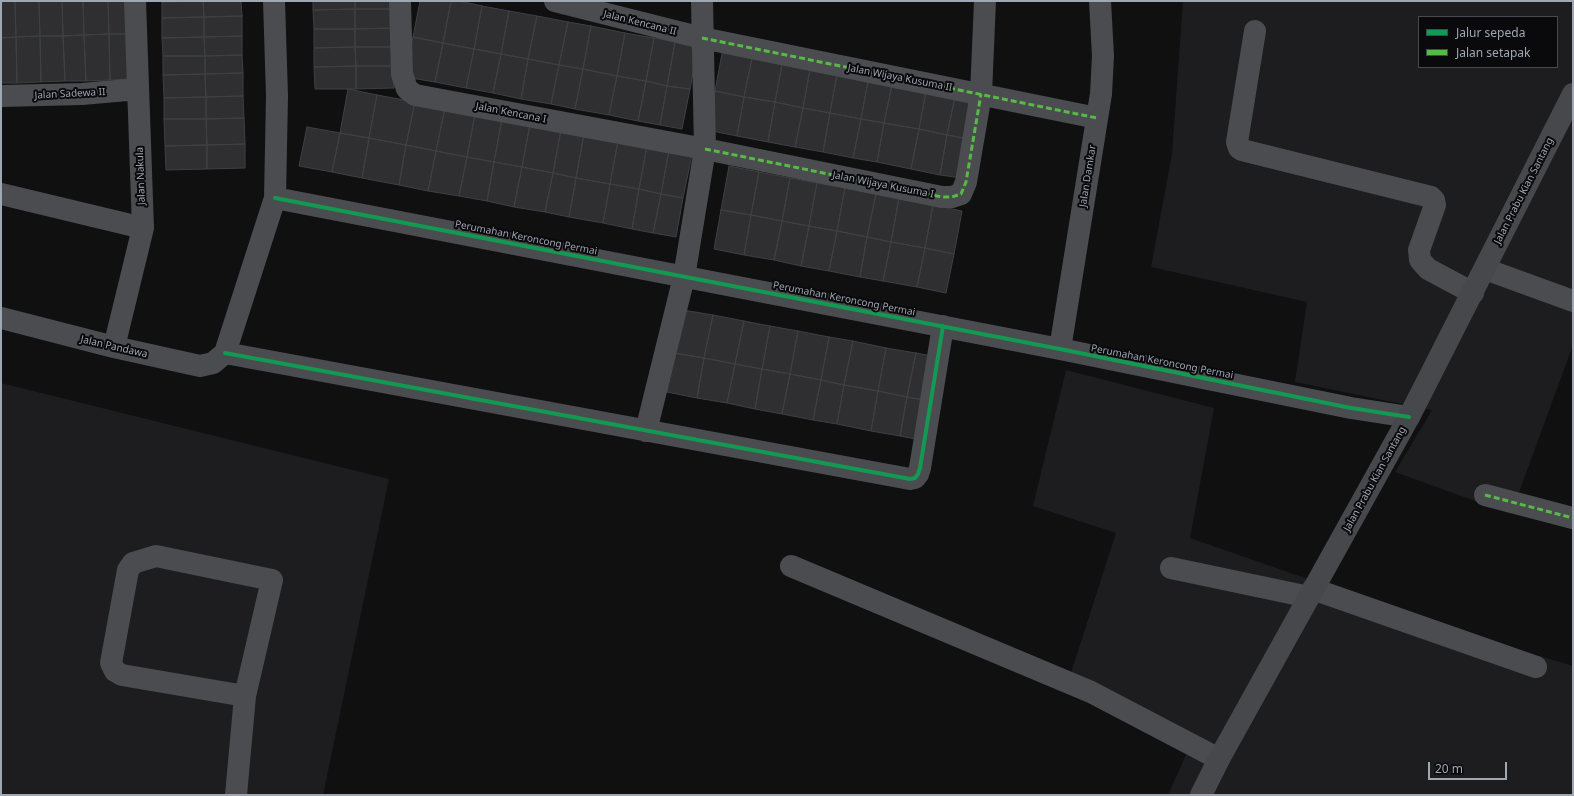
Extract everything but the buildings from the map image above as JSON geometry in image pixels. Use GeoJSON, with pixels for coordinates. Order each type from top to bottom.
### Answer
{"type":"FeatureCollection","features":[{"type":"Feature","properties":{"kind":"main road","name":"Jalan Prabu Kian Santang"},"geometry":{"type":"LineString","coordinates":[[1200,795],[1409,417],[1573,94]]}},
{"type":"Feature","properties":{"kind":"street","name":"Jalan Nakula"},"geometry":{"type":"LineString","coordinates":[[114,347],[143,228],[135,1]]}},
{"type":"Feature","properties":{"kind":"street"},"geometry":{"type":"LineString","coordinates":[[274,1],[277,96],[276,198],[225,353],[904,478],[915,478],[920,468],[943,326]]}},
{"type":"Feature","properties":{"kind":"street","name":"Jalan Kencana I"},"geometry":{"type":"LineString","coordinates":[[400,1],[402,74],[407,88],[414,95],[705,149]]}},
{"type":"Feature","properties":{"kind":"street","name":"Jalan Kencana II"},"geometry":{"type":"LineString","coordinates":[[555,1],[702,38]]}},
{"type":"Feature","properties":{"kind":"street"},"geometry":{"type":"LineString","coordinates":[[646,431],[684,277],[705,149],[702,1]]}},
{"type":"Feature","properties":{"kind":"street","name":"Jalan Wijaya Kusuma I"},"geometry":{"type":"LineString","coordinates":[[705,149],[942,197],[952,197],[961,194],[965,188],[981,94],[985,1]]}},
{"type":"Feature","properties":{"kind":"street","name":"Jalan Damkar"},"geometry":{"type":"LineString","coordinates":[[1060,349],[1101,94],[1103,56],[1100,1]]}},
{"type":"Feature","properties":{"kind":"street"},"geometry":{"type":"LineString","coordinates":[[1255,31],[1237,142],[1239,148],[1431,197],[1434,200],[1435,205],[1419,250],[1420,260],[1428,269],[1473,293]]}},
{"type":"Feature","properties":{"kind":"street","name":"Jalan Wijaya Kusuma II"},"geometry":{"type":"LineString","coordinates":[[702,38],[1097,118]]}},
{"type":"Feature","properties":{"kind":"street","name":"Jalan Sadewa II"},"geometry":{"type":"LineString","coordinates":[[1,96],[82,94],[138,89]]}},
{"type":"Feature","properties":{"kind":"street"},"geometry":{"type":"LineString","coordinates":[[1,194],[143,228]]}},
{"type":"Feature","properties":{"kind":"street","name":"Perumahan Keroncong Permai"},"geometry":{"type":"LineString","coordinates":[[276,198],[943,326],[1351,408],[1409,417]]}},
{"type":"Feature","properties":{"kind":"street"},"geometry":{"type":"LineString","coordinates":[[1485,269],[1573,301]]}},
{"type":"Feature","properties":{"kind":"street","name":"Jalan Pandawa"},"geometry":{"type":"LineString","coordinates":[[1,318],[114,347],[200,366],[213,363],[225,353]]}},
{"type":"Feature","properties":{"kind":"street"},"geometry":{"type":"LineString","coordinates":[[1485,495],[1573,518]]}},
{"type":"Feature","properties":{"kind":"street"},"geometry":{"type":"LineString","coordinates":[[236,795],[246,696],[272,580],[156,556],[133,563],[128,570],[111,663],[115,671],[122,675],[246,696]]}},
{"type":"Feature","properties":{"kind":"street"},"geometry":{"type":"LineString","coordinates":[[791,566],[1091,692],[1219,759]]}},
{"type":"Feature","properties":{"kind":"street"},"geometry":{"type":"LineString","coordinates":[[1171,568],[1311,593],[1536,667]]}},
{"type":"Feature","properties":{"kind":"shaded area"},"geometry":{"type":"Polygon","coordinates":[[[1183,1],[1573,1],[1573,345],[1511,514],[1395,472],[1432,410],[1295,382],[1307,302],[1151,267],[1172,154],[1183,1]]]}},
{"type":"Feature","properties":{"kind":"shaded area"},"geometry":{"type":"Polygon","coordinates":[[[1066,370],[1214,408],[1190,538],[1466,634],[1573,666],[1573,795],[1168,795],[1193,739],[1069,679],[1116,533],[1033,506],[1066,370]]]}},
{"type":"Feature","properties":{"kind":"shaded area"},"geometry":{"type":"Polygon","coordinates":[[[1,383],[389,479],[323,795],[1,795],[1,383]]]}},
{"type":"Feature","properties":{"kind":"marked path"},"geometry":{"type":"LineString","coordinates":[[702,38],[1097,118]]}},
{"type":"Feature","properties":{"kind":"marked path"},"geometry":{"type":"LineString","coordinates":[[705,149],[942,197],[952,197],[961,194],[966,182],[981,94]]}},
{"type":"Feature","properties":{"kind":"marked path"},"geometry":{"type":"LineString","coordinates":[[1485,495],[1573,518]]}},
{"type":"Feature","properties":{"kind":"cycle path"},"geometry":{"type":"LineString","coordinates":[[275,198],[1060,349],[1351,408],[1409,417]]}},
{"type":"Feature","properties":{"kind":"cycle path"},"geometry":{"type":"LineString","coordinates":[[225,353],[910,479],[915,478],[920,468],[943,326]]}}]}
